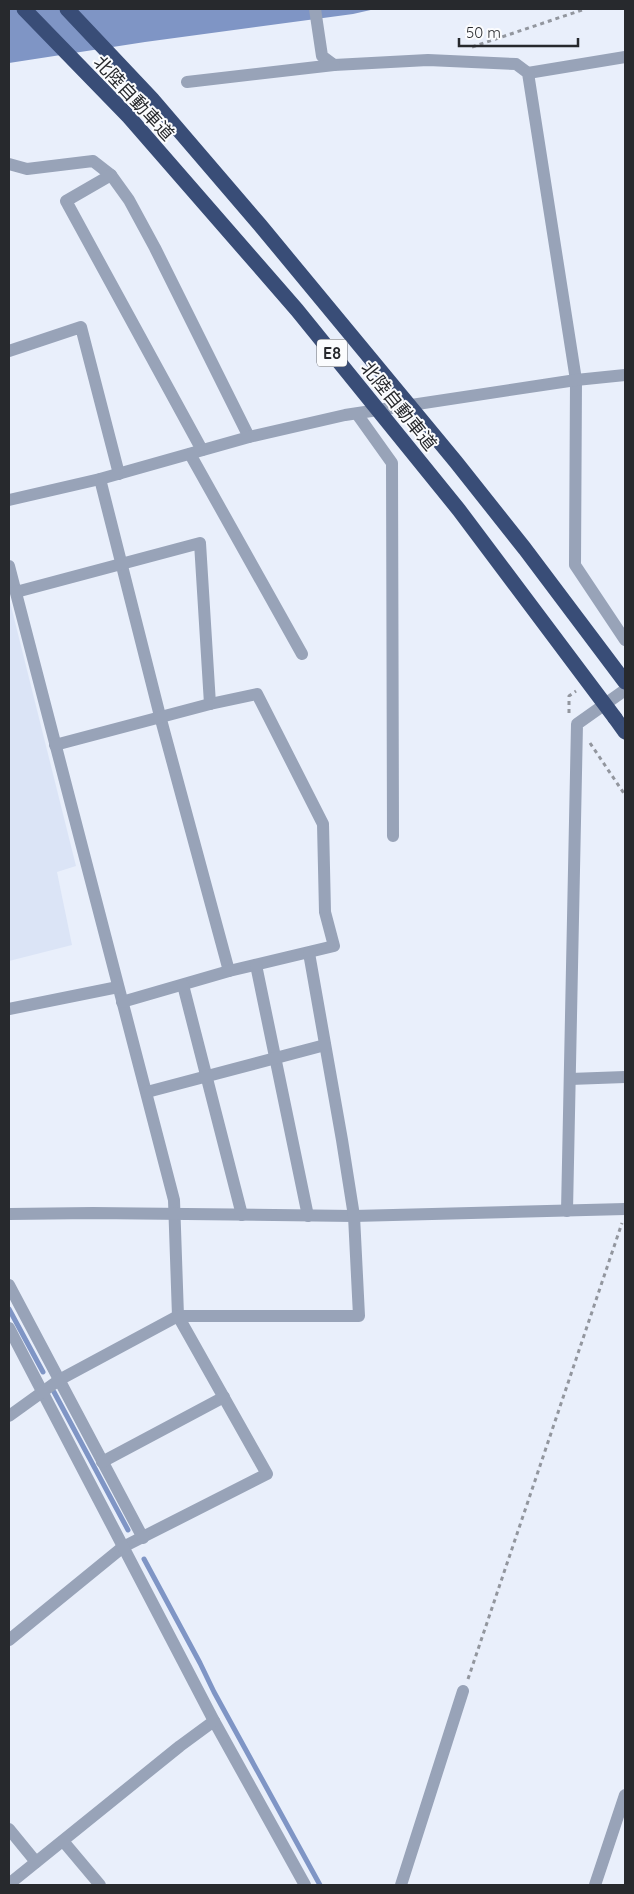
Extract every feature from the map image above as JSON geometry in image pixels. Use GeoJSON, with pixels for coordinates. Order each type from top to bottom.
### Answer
{"type":"FeatureCollection","features":[{"type":"Feature","properties":{"kind":"highway","name":"北陸自動車道"},"geometry":{"type":"LineString","coordinates":[[24,9],[129,117],[297,310],[459,510],[625,732]]}},
{"type":"Feature","properties":{"kind":"highway","name":"北陸自動車道"},"geometry":{"type":"LineString","coordinates":[[68,9],[152,99],[260,225],[456,462],[531,557],[625,682]]}},
{"type":"Feature","properties":{"kind":"street"},"geometry":{"type":"LineString","coordinates":[[315,9],[322,56],[334,65]]}},
{"type":"Feature","properties":{"kind":"street"},"geometry":{"type":"LineString","coordinates":[[528,73],[625,56]]}},
{"type":"Feature","properties":{"kind":"street"},"geometry":{"type":"LineString","coordinates":[[187,82],[334,65],[428,60],[516,64],[528,73],[576,380],[575,565],[625,640]]}},
{"type":"Feature","properties":{"kind":"street"},"geometry":{"type":"LineString","coordinates":[[9,164],[27,169],[93,161],[111,175],[129,200],[155,248],[249,437]]}},
{"type":"Feature","properties":{"kind":"street"},"geometry":{"type":"LineString","coordinates":[[111,175],[66,201],[302,654]]}},
{"type":"Feature","properties":{"kind":"street"},"geometry":{"type":"LineString","coordinates":[[9,350],[81,326],[119,474]]}},
{"type":"Feature","properties":{"kind":"street"},"geometry":{"type":"LineString","coordinates":[[9,500],[100,479],[249,437],[356,414],[576,380],[625,375]]}},
{"type":"Feature","properties":{"kind":"street"},"geometry":{"type":"LineString","coordinates":[[356,414],[392,464],[393,836]]}},
{"type":"Feature","properties":{"kind":"street"},"geometry":{"type":"LineString","coordinates":[[100,479],[160,716],[229,971]]}},
{"type":"Feature","properties":{"kind":"street"},"geometry":{"type":"LineString","coordinates":[[16,592],[200,543],[210,704]]}},
{"type":"Feature","properties":{"kind":"street"},"geometry":{"type":"LineString","coordinates":[[9,566],[174,1200],[178,1316],[267,1474],[123,1547],[9,1640]]}},
{"type":"Feature","properties":{"kind":"street"},"geometry":{"type":"LineString","coordinates":[[567,1211],[573,719],[625,690]]}},
{"type":"Feature","properties":{"kind":"street"},"geometry":{"type":"LineString","coordinates":[[55,744],[160,716],[257,694],[323,824],[325,912],[334,946],[229,971],[183,986],[122,1002]]}},
{"type":"Feature","properties":{"kind":"street"},"geometry":{"type":"LineString","coordinates":[[9,1416],[59,1380],[178,1316],[358,1316],[354,1216],[309,953]]}},
{"type":"Feature","properties":{"kind":"street"},"geometry":{"type":"LineString","coordinates":[[256,965],[308,1216]]}},
{"type":"Feature","properties":{"kind":"street"},"geometry":{"type":"LineString","coordinates":[[183,986],[208,1076],[242,1215]]}},
{"type":"Feature","properties":{"kind":"street"},"geometry":{"type":"LineString","coordinates":[[9,1009],[118,987]]}},
{"type":"Feature","properties":{"kind":"street"},"geometry":{"type":"LineString","coordinates":[[147,1092],[326,1045]]}},
{"type":"Feature","properties":{"kind":"street"},"geometry":{"type":"LineString","coordinates":[[570,1079],[625,1077]]}},
{"type":"Feature","properties":{"kind":"street"},"geometry":{"type":"LineString","coordinates":[[9,1214],[354,1216],[567,1211],[624,1216]]}},
{"type":"Feature","properties":{"kind":"street"},"geometry":{"type":"LineString","coordinates":[[9,1285],[142,1538]]}},
{"type":"Feature","properties":{"kind":"street"},"geometry":{"type":"LineString","coordinates":[[9,1328],[214,1721],[305,1885]]}},
{"type":"Feature","properties":{"kind":"street"},"geometry":{"type":"LineString","coordinates":[[102,1462],[224,1397]]}},
{"type":"Feature","properties":{"kind":"street"},"geometry":{"type":"LineString","coordinates":[[401,1885],[463,1691]]}},
{"type":"Feature","properties":{"kind":"street"},"geometry":{"type":"LineString","coordinates":[[9,1884],[180,1746],[214,1721]]}},
{"type":"Feature","properties":{"kind":"street"},"geometry":{"type":"LineString","coordinates":[[595,1885],[625,1795]]}},
{"type":"Feature","properties":{"kind":"street"},"geometry":{"type":"LineString","coordinates":[[9,1829],[36,1862]]}},
{"type":"Feature","properties":{"kind":"street"},"geometry":{"type":"LineString","coordinates":[[63,1841],[100,1885]]}},
{"type":"Feature","properties":{"kind":"path"},"geometry":{"type":"LineString","coordinates":[[464,49],[585,9]]}},
{"type":"Feature","properties":{"kind":"path"},"geometry":{"type":"LineString","coordinates":[[577,690],[569,696],[573,719],[625,795]]}},
{"type":"Feature","properties":{"kind":"path"},"geometry":{"type":"LineString","coordinates":[[463,1691],[624,1216]]}},
{"type":"Feature","properties":{"kind":"shaded area"},"geometry":{"type":"Polygon","coordinates":[[[9,598],[76,866],[57,872],[72,945],[9,961],[9,598]]]}},
{"type":"Feature","properties":{"kind":"water"},"geometry":{"type":"Polygon","coordinates":[[[9,9],[375,9],[353,14],[145,42],[9,63],[9,9]]]}},
{"type":"Feature","properties":{"kind":"waterway"},"geometry":{"type":"LineString","coordinates":[[9,1309],[43,1372]]}},
{"type":"Feature","properties":{"kind":"waterway"},"geometry":{"type":"LineString","coordinates":[[54,1392],[128,1530]]}},
{"type":"Feature","properties":{"kind":"waterway"},"geometry":{"type":"LineString","coordinates":[[144,1559],[214,1692],[320,1885]]}}]}
